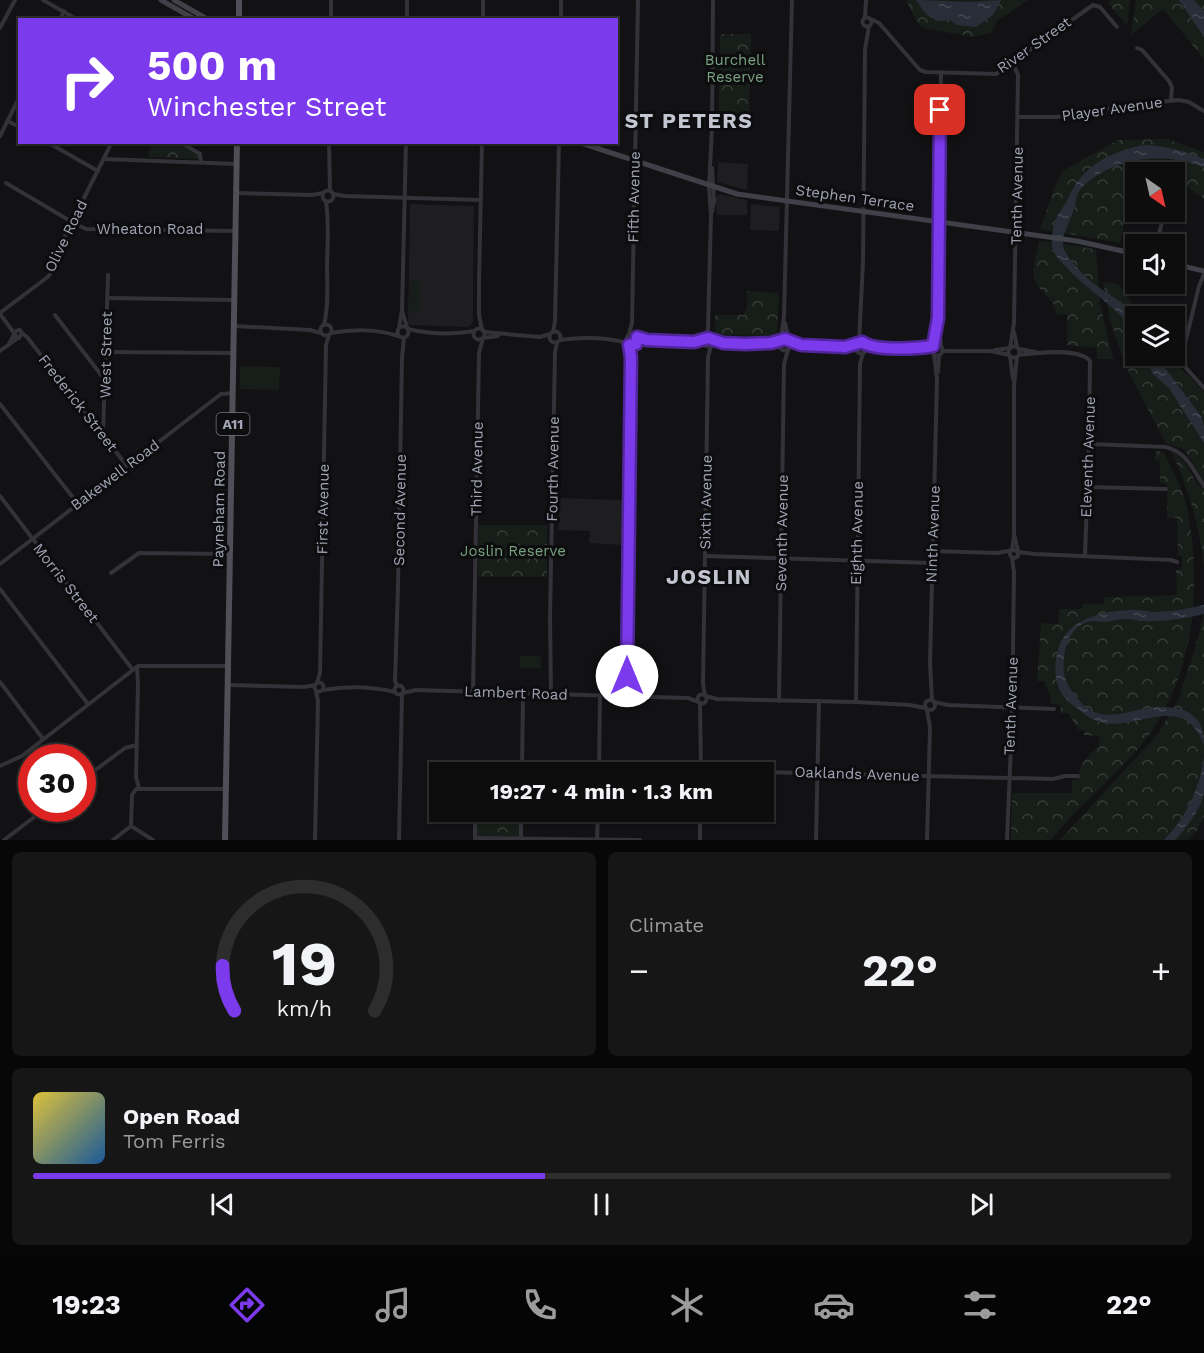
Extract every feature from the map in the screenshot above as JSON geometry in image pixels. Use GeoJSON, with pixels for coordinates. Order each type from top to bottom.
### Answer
{"type":"FeatureCollection","features":[{"type":"Feature","properties":{"kind":"main road"},"geometry":{"type":"LineString","coordinates":[[161,0],[179,3],[205,18]]}},
{"type":"Feature","properties":{"kind":"main road"},"geometry":{"type":"LineString","coordinates":[[239,0],[239,18]]}},
{"type":"Feature","properties":{"kind":"main road"},"geometry":{"type":"LineString","coordinates":[[179,3],[194,18]]}},
{"type":"Feature","properties":{"kind":"main road","name":"Payneham Road"},"geometry":{"type":"LineString","coordinates":[[225,840],[237,144]]}},
{"type":"Feature","properties":{"kind":"main road","name":"Stephen Terrace"},"geometry":{"type":"LineString","coordinates":[[584,144],[737,194],[1040,236],[1125,251]]}},
{"type":"Feature","properties":{"kind":"main road"},"geometry":{"type":"LineString","coordinates":[[1185,267],[1204,273]]}},
{"type":"Feature","properties":{"kind":"street"},"geometry":{"type":"LineString","coordinates":[[0,28],[15,0]]}},
{"type":"Feature","properties":{"kind":"street"},"geometry":{"type":"LineString","coordinates":[[44,0],[75,18]]}},
{"type":"Feature","properties":{"kind":"street"},"geometry":{"type":"LineString","coordinates":[[331,0],[331,18]]}},
{"type":"Feature","properties":{"kind":"street"},"geometry":{"type":"LineString","coordinates":[[407,0],[407,18]]}},
{"type":"Feature","properties":{"kind":"street"},"geometry":{"type":"LineString","coordinates":[[483,0],[483,18]]}},
{"type":"Feature","properties":{"kind":"street"},"geometry":{"type":"LineString","coordinates":[[561,0],[561,18]]}},
{"type":"Feature","properties":{"kind":"street","name":"Fifth Avenue"},"geometry":{"type":"LineString","coordinates":[[627,696],[638,0]]}},
{"type":"Feature","properties":{"kind":"street","name":"Sixth Avenue"},"geometry":{"type":"LineString","coordinates":[[702,695],[708,328],[711,215],[714,207],[711,187],[713,0]]}},
{"type":"Feature","properties":{"kind":"street","name":"Seventh Avenue"},"geometry":{"type":"LineString","coordinates":[[779,701],[784,364],[780,345],[784,316],[792,0]]}},
{"type":"Feature","properties":{"kind":"street"},"geometry":{"type":"LineString","coordinates":[[866,2],[869,18],[868,25],[863,22],[869,18]]}},
{"type":"Feature","properties":{"kind":"street","name":"River Street"},"geometry":{"type":"LineString","coordinates":[[869,18],[877,22],[921,71],[996,74],[1092,5],[1100,7],[1117,27]]}},
{"type":"Feature","properties":{"kind":"street"},"geometry":{"type":"LineString","coordinates":[[61,18],[64,11]]}},
{"type":"Feature","properties":{"kind":"street","name":"River Street"},"geometry":{"type":"LineString","coordinates":[[868,25],[883,29]]}},
{"type":"Feature","properties":{"kind":"street","name":"Eighth Avenue"},"geometry":{"type":"LineString","coordinates":[[856,702],[860,364],[868,25]]}},
{"type":"Feature","properties":{"kind":"street"},"geometry":{"type":"LineString","coordinates":[[1137,48],[1142,50],[1169,81],[1172,87],[1171,100]]}},
{"type":"Feature","properties":{"kind":"street","name":"Tenth Avenue"},"geometry":{"type":"LineString","coordinates":[[1007,840],[1014,572],[1014,385],[1010,348],[1014,332],[1018,117],[1018,72],[1013,63]]}},
{"type":"Feature","properties":{"kind":"street","name":"Ninth Avenue"},"geometry":{"type":"LineString","coordinates":[[930,728],[926,705],[930,689],[941,72]]}},
{"type":"Feature","properties":{"kind":"street"},"geometry":{"type":"LineString","coordinates":[[0,136],[2,127],[8,121],[18,100]]}},
{"type":"Feature","properties":{"kind":"street","name":"Player Avenue"},"geometry":{"type":"LineString","coordinates":[[1018,117],[1057,117],[1171,100],[1189,102],[1204,111]]}},
{"type":"Feature","properties":{"kind":"street"},"geometry":{"type":"LineString","coordinates":[[8,121],[18,126]]}},
{"type":"Feature","properties":{"kind":"street"},"geometry":{"type":"LineString","coordinates":[[51,144],[98,171]]}},
{"type":"Feature","properties":{"kind":"street","name":"Olive Road"},"geometry":{"type":"LineString","coordinates":[[0,314],[49,276],[72,222],[111,144]]}},
{"type":"Feature","properties":{"kind":"street"},"geometry":{"type":"LineString","coordinates":[[183,144],[200,154],[201,162]]}},
{"type":"Feature","properties":{"kind":"street","name":"First Avenue"},"geometry":{"type":"LineString","coordinates":[[315,840],[329,144]]}},
{"type":"Feature","properties":{"kind":"street"},"geometry":{"type":"LineString","coordinates":[[403,337],[399,329],[402,310],[406,144]]}},
{"type":"Feature","properties":{"kind":"street"},"geometry":{"type":"LineString","coordinates":[[475,331],[479,315],[482,144]]}},
{"type":"Feature","properties":{"kind":"street","name":"Fourth Avenue"},"geometry":{"type":"LineString","coordinates":[[551,694],[550,618],[559,144]]}},
{"type":"Feature","properties":{"kind":"street"},"geometry":{"type":"LineString","coordinates":[[104,159],[237,164]]}},
{"type":"Feature","properties":{"kind":"street","name":"Wheaton Road"},"geometry":{"type":"LineString","coordinates":[[6,183],[84,228],[235,231]]}},
{"type":"Feature","properties":{"kind":"street"},"geometry":{"type":"LineString","coordinates":[[236,193],[481,200]]}},
{"type":"Feature","properties":{"kind":"street"},"geometry":{"type":"LineString","coordinates":[[1204,273],[1182,356],[1186,368],[1204,388]]}},
{"type":"Feature","properties":{"kind":"street","name":"West Street"},"geometry":{"type":"LineString","coordinates":[[103,435],[108,275]]}},
{"type":"Feature","properties":{"kind":"street"},"geometry":{"type":"LineString","coordinates":[[108,298],[234,300]]}},
{"type":"Feature","properties":{"kind":"street"},"geometry":{"type":"LineString","coordinates":[[402,310],[408,329],[403,337]]}},
{"type":"Feature","properties":{"kind":"street"},"geometry":{"type":"LineString","coordinates":[[0,314],[15,333],[9,344]]}},
{"type":"Feature","properties":{"kind":"street"},"geometry":{"type":"LineString","coordinates":[[55,315],[106,381]]}},
{"type":"Feature","properties":{"kind":"street"},"geometry":{"type":"LineString","coordinates":[[479,315],[483,331]]}},
{"type":"Feature","properties":{"kind":"street","name":"Seventh Avenue"},"geometry":{"type":"LineString","coordinates":[[784,316],[789,345],[784,364]]}},
{"type":"Feature","properties":{"kind":"street"},"geometry":{"type":"LineString","coordinates":[[234,327],[387,332],[403,327],[425,333],[458,334],[483,331],[540,337],[937,350],[991,351],[1018,348],[1036,352]]}},
{"type":"Feature","properties":{"kind":"street","name":"Third Avenue"},"geometry":{"type":"LineString","coordinates":[[473,692],[478,353],[474,338],[475,331]]}},
{"type":"Feature","properties":{"kind":"street","name":"Third Avenue"},"geometry":{"type":"LineString","coordinates":[[478,353],[483,331]]}},
{"type":"Feature","properties":{"kind":"street"},"geometry":{"type":"LineString","coordinates":[[387,332],[403,337],[425,333]]}},
{"type":"Feature","properties":{"kind":"street","name":"Tenth Avenue"},"geometry":{"type":"LineString","coordinates":[[1014,332],[1018,348],[1014,385]]}},
{"type":"Feature","properties":{"kind":"street","name":"Frederick Street"},"geometry":{"type":"LineString","coordinates":[[15,333],[29,340],[127,466]]}},
{"type":"Feature","properties":{"kind":"street"},"geometry":{"type":"LineString","coordinates":[[458,334],[478,340],[505,335]]}},
{"type":"Feature","properties":{"kind":"street"},"geometry":{"type":"LineString","coordinates":[[0,351],[21,336]]}},
{"type":"Feature","properties":{"kind":"street","name":"Second Avenue"},"geometry":{"type":"LineString","coordinates":[[399,686],[396,671],[403,337]]}},
{"type":"Feature","properties":{"kind":"street"},"geometry":{"type":"LineString","coordinates":[[780,345],[789,345]]}},
{"type":"Feature","properties":{"kind":"street"},"geometry":{"type":"LineString","coordinates":[[991,351],[1010,356],[1036,352]]}},
{"type":"Feature","properties":{"kind":"street"},"geometry":{"type":"LineString","coordinates":[[106,352],[234,353]]}},
{"type":"Feature","properties":{"kind":"street","name":"Eleventh Avenue"},"geometry":{"type":"LineString","coordinates":[[1036,352],[1081,354],[1088,358],[1090,368],[1089,444],[1085,556]]}},
{"type":"Feature","properties":{"kind":"street","name":"Bakewell Road"},"geometry":{"type":"LineString","coordinates":[[0,564],[221,394],[233,393]]}},
{"type":"Feature","properties":{"kind":"street"},"geometry":{"type":"LineString","coordinates":[[0,404],[78,504]]}},
{"type":"Feature","properties":{"kind":"street"},"geometry":{"type":"LineString","coordinates":[[1089,444],[1176,449],[1188,460],[1204,486]]}},
{"type":"Feature","properties":{"kind":"street"},"geometry":{"type":"LineString","coordinates":[[1088,487],[1166,489]]}},
{"type":"Feature","properties":{"kind":"street","name":"Morris Street"},"geometry":{"type":"LineString","coordinates":[[0,496],[135,668]]}},
{"type":"Feature","properties":{"kind":"street"},"geometry":{"type":"LineString","coordinates":[[932,551],[1085,556],[1177,562]]}},
{"type":"Feature","properties":{"kind":"street"},"geometry":{"type":"LineString","coordinates":[[111,573],[139,553],[230,554]]}},
{"type":"Feature","properties":{"kind":"street"},"geometry":{"type":"LineString","coordinates":[[705,556],[932,563]]}},
{"type":"Feature","properties":{"kind":"street"},"geometry":{"type":"LineString","coordinates":[[0,589],[88,704]]}},
{"type":"Feature","properties":{"kind":"street"},"geometry":{"type":"LineString","coordinates":[[0,766],[17,759],[135,668],[229,666]]}},
{"type":"Feature","properties":{"kind":"street"},"geometry":{"type":"LineString","coordinates":[[135,668],[138,684],[136,777],[139,788]]}},
{"type":"Feature","properties":{"kind":"street"},"geometry":{"type":"LineString","coordinates":[[0,682],[43,740]]}},
{"type":"Feature","properties":{"kind":"street","name":"Lambert Road"},"geometry":{"type":"LineString","coordinates":[[229,685],[382,689],[399,686],[416,690],[688,698],[702,695],[717,699],[926,705]]}},
{"type":"Feature","properties":{"kind":"street"},"geometry":{"type":"LineString","coordinates":[[399,686],[400,693]]}},
{"type":"Feature","properties":{"kind":"street"},"geometry":{"type":"LineString","coordinates":[[399,686],[401,705],[399,840]]}},
{"type":"Feature","properties":{"kind":"street","name":"Lambert Road"},"geometry":{"type":"LineString","coordinates":[[382,689],[400,693],[416,690]]}},
{"type":"Feature","properties":{"kind":"street","name":"Ninth Avenue"},"geometry":{"type":"LineString","coordinates":[[927,840],[930,728],[934,708],[930,689]]}},
{"type":"Feature","properties":{"kind":"street"},"geometry":{"type":"LineString","coordinates":[[522,762],[523,693]]}},
{"type":"Feature","properties":{"kind":"street"},"geometry":{"type":"LineString","coordinates":[[599,762],[600,695]]}},
{"type":"Feature","properties":{"kind":"street"},"geometry":{"type":"LineString","coordinates":[[702,695],[702,703]]}},
{"type":"Feature","properties":{"kind":"street"},"geometry":{"type":"LineString","coordinates":[[701,762],[702,695]]}},
{"type":"Feature","properties":{"kind":"street","name":"Lambert Road"},"geometry":{"type":"LineString","coordinates":[[688,698],[702,703],[717,699]]}},
{"type":"Feature","properties":{"kind":"street"},"geometry":{"type":"LineString","coordinates":[[816,840],[819,701]]}},
{"type":"Feature","properties":{"kind":"street"},"geometry":{"type":"LineString","coordinates":[[948,705],[930,710],[926,705],[933,701],[948,705],[1054,710]]}},
{"type":"Feature","properties":{"kind":"street"},"geometry":{"type":"LineString","coordinates":[[96,770],[125,748],[137,745]]}},
{"type":"Feature","properties":{"kind":"street","name":"Oaklands Avenue"},"geometry":{"type":"LineString","coordinates":[[774,773],[1053,779],[1078,776]]}},
{"type":"Feature","properties":{"kind":"street"},"geometry":{"type":"LineString","coordinates":[[131,826],[132,795],[139,788],[226,789]]}},
{"type":"Feature","properties":{"kind":"street"},"geometry":{"type":"LineString","coordinates":[[4,840],[28,822]]}},
{"type":"Feature","properties":{"kind":"street"},"geometry":{"type":"LineString","coordinates":[[475,822],[475,839],[640,840]]}},
{"type":"Feature","properties":{"kind":"street"},"geometry":{"type":"LineString","coordinates":[[521,822],[521,838]]}},
{"type":"Feature","properties":{"kind":"street"},"geometry":{"type":"LineString","coordinates":[[597,840],[598,822]]}},
{"type":"Feature","properties":{"kind":"street"},"geometry":{"type":"LineString","coordinates":[[700,822],[700,840]]}},
{"type":"Feature","properties":{"kind":"street"},"geometry":{"type":"LineString","coordinates":[[112,840],[131,826]]}},
{"type":"Feature","properties":{"kind":"street"},"geometry":{"type":"LineString","coordinates":[[131,826],[153,840]]}},
{"type":"Feature","properties":{"kind":"shaded area"},"geometry":{"type":"Polygon","coordinates":[[[718,162],[748,164],[747,190],[717,182],[718,162]]]}},
{"type":"Feature","properties":{"kind":"shaded area"},"geometry":{"type":"Polygon","coordinates":[[[719,194],[747,200],[747,215],[717,215],[715,198],[719,194]]]}},
{"type":"Feature","properties":{"kind":"shaded area"},"geometry":{"type":"Polygon","coordinates":[[[410,204],[474,206],[473,322],[469,327],[408,323],[410,204]]]}},
{"type":"Feature","properties":{"kind":"shaded area"},"geometry":{"type":"Polygon","coordinates":[[[751,204],[780,207],[779,231],[750,230],[751,204]]]}},
{"type":"Feature","properties":{"kind":"shaded area"},"geometry":{"type":"Polygon","coordinates":[[[559,498],[623,500],[622,545],[589,543],[590,531],[558,530],[559,498]]]}},
{"type":"Feature","properties":{"kind":"green space"},"geometry":{"type":"Polygon","coordinates":[[[906,0],[1028,0],[997,21],[992,33],[973,37],[923,28],[915,19],[906,0]]]}},
{"type":"Feature","properties":{"kind":"green space"},"geometry":{"type":"Polygon","coordinates":[[[1111,0],[1130,0],[1127,26],[1108,3],[1111,0]]]}},
{"type":"Feature","properties":{"kind":"green space"},"geometry":{"type":"Polygon","coordinates":[[[1136,0],[1204,0],[1204,59],[1163,9],[1131,35],[1136,0]]]}},
{"type":"Feature","properties":{"kind":"green space","name":"Burchell Reserve"},"geometry":{"type":"Polygon","coordinates":[[[720,34],[751,34],[749,130],[718,130],[720,34]]]}},
{"type":"Feature","properties":{"kind":"green space"},"geometry":{"type":"Polygon","coordinates":[[[1167,139],[1204,152],[1204,199],[1185,185],[1185,162],[1125,162],[1125,221],[1120,243],[1040,229],[1056,184],[1064,170],[1118,140],[1167,139]]]}},
{"type":"Feature","properties":{"kind":"green space"},"geometry":{"type":"Polygon","coordinates":[[[151,144],[178,144],[197,154],[199,159],[148,157],[151,144]]]}},
{"type":"Feature","properties":{"kind":"green space"},"geometry":{"type":"Polygon","coordinates":[[[1039,241],[1096,250],[1100,303],[1113,359],[1097,359],[1097,348],[1067,345],[1067,315],[1056,314],[1054,305],[1034,278],[1039,241]]]}},
{"type":"Feature","properties":{"kind":"green space"},"geometry":{"type":"Polygon","coordinates":[[[410,280],[416,280],[420,284],[419,312],[409,313],[410,280]]]}},
{"type":"Feature","properties":{"kind":"green space"},"geometry":{"type":"Polygon","coordinates":[[[1103,282],[1118,284],[1134,306],[1125,306],[1125,363],[1110,321],[1103,282]]]}},
{"type":"Feature","properties":{"kind":"green space"},"geometry":{"type":"Polygon","coordinates":[[[747,291],[779,293],[777,336],[717,335],[715,333],[715,315],[744,315],[747,291]]]}},
{"type":"Feature","properties":{"kind":"green space"},"geometry":{"type":"Polygon","coordinates":[[[240,366],[280,367],[279,390],[240,389],[240,366]]]}},
{"type":"Feature","properties":{"kind":"green space"},"geometry":{"type":"Polygon","coordinates":[[[1126,366],[1179,366],[1204,392],[1204,483],[1184,450],[1166,443],[1126,366]]]}},
{"type":"Feature","properties":{"kind":"green space"},"geometry":{"type":"Polygon","coordinates":[[[1155,450],[1164,453],[1185,499],[1194,563],[1194,596],[1190,629],[1184,661],[1173,692],[1158,721],[1139,748],[1051,840],[1011,840],[1012,793],[1072,793],[1072,780],[1077,780],[1084,761],[1099,746],[1099,736],[1084,735],[1084,730],[1079,730],[1068,713],[1060,713],[1061,705],[1051,704],[1044,681],[1037,681],[1041,623],[1058,624],[1059,609],[1082,609],[1083,604],[1104,604],[1104,597],[1177,595],[1176,570],[1182,569],[1182,556],[1178,555],[1177,518],[1167,518],[1167,484],[1160,483],[1160,461],[1155,460],[1155,450]]]}},
{"type":"Feature","properties":{"kind":"green space"},"geometry":{"type":"Polygon","coordinates":[[[1171,451],[1183,461],[1204,489],[1204,567],[1192,508],[1171,451]]]}},
{"type":"Feature","properties":{"kind":"green space","name":"Joslin Reserve"},"geometry":{"type":"Polygon","coordinates":[[[478,525],[547,525],[547,577],[478,577],[478,525]]]}},
{"type":"Feature","properties":{"kind":"green space"},"geometry":{"type":"Polygon","coordinates":[[[1204,613],[1204,816],[1196,832],[1188,840],[1060,840],[1158,734],[1182,693],[1180,692],[1193,656],[1204,613]]]}},
{"type":"Feature","properties":{"kind":"green space"},"geometry":{"type":"Polygon","coordinates":[[[520,656],[541,656],[541,668],[520,668],[520,656]]]}},
{"type":"Feature","properties":{"kind":"green space"},"geometry":{"type":"Polygon","coordinates":[[[476,822],[521,822],[521,838],[475,838],[476,822]]]}},
{"type":"Feature","properties":{"kind":"water"},"geometry":{"type":"Polygon","coordinates":[[[916,0],[969,2],[1001,0],[993,15],[976,27],[957,25],[950,20],[937,21],[926,14],[916,0]]]}},
{"type":"Feature","properties":{"kind":"water"},"geometry":{"type":"Polygon","coordinates":[[[1179,0],[1194,0],[1204,11],[1204,37],[1179,0]]]}},
{"type":"Feature","properties":{"kind":"water"},"geometry":{"type":"Polygon","coordinates":[[[1145,145],[1183,151],[1204,159],[1204,167],[1185,161],[1156,158],[1125,162],[1100,173],[1087,182],[1078,193],[1064,235],[1064,249],[1082,273],[1125,306],[1125,320],[1077,278],[1055,255],[1052,239],[1057,217],[1082,176],[1110,155],[1145,145]]]}},
{"type":"Feature","properties":{"kind":"water"},"geometry":{"type":"Polygon","coordinates":[[[1149,366],[1164,366],[1201,416],[1204,426],[1204,443],[1169,388],[1153,374],[1149,366]]]}},
{"type":"Feature","properties":{"kind":"water"},"geometry":{"type":"Polygon","coordinates":[[[1204,605],[1204,614],[1181,619],[1141,621],[1124,619],[1105,622],[1091,621],[1082,624],[1073,632],[1068,642],[1063,668],[1066,681],[1073,693],[1083,705],[1093,711],[1114,715],[1148,708],[1170,707],[1186,711],[1193,715],[1201,727],[1204,745],[1194,728],[1187,721],[1178,717],[1157,717],[1113,724],[1102,723],[1092,719],[1063,696],[1057,683],[1055,669],[1057,654],[1061,642],[1077,624],[1099,614],[1124,610],[1165,612],[1204,605]]]}},
{"type":"Feature","properties":{"kind":"water"},"geometry":{"type":"Polygon","coordinates":[[[1204,757],[1204,791],[1197,811],[1175,840],[1164,840],[1179,822],[1191,802],[1204,757]]]}},
{"type":"Feature","properties":{"kind":"district","name":"ST PETERS"},"geometry":{"type":"Point","coordinates":[689,121]}},
{"type":"Feature","properties":{"kind":"district","name":"JOSLIN"},"geometry":{"type":"Point","coordinates":[709,577]}},
{"type":"Feature","properties":{"kind":"route"},"geometry":{"type":"LineString","coordinates":[[627,676],[631,357],[629,345],[636,344],[637,337],[640,337],[647,340],[694,342],[709,338],[723,343],[746,344],[780,342],[785,339],[801,345],[845,347],[862,342],[866,345],[899,348],[933,346],[938,318],[940,110]]}}]}
